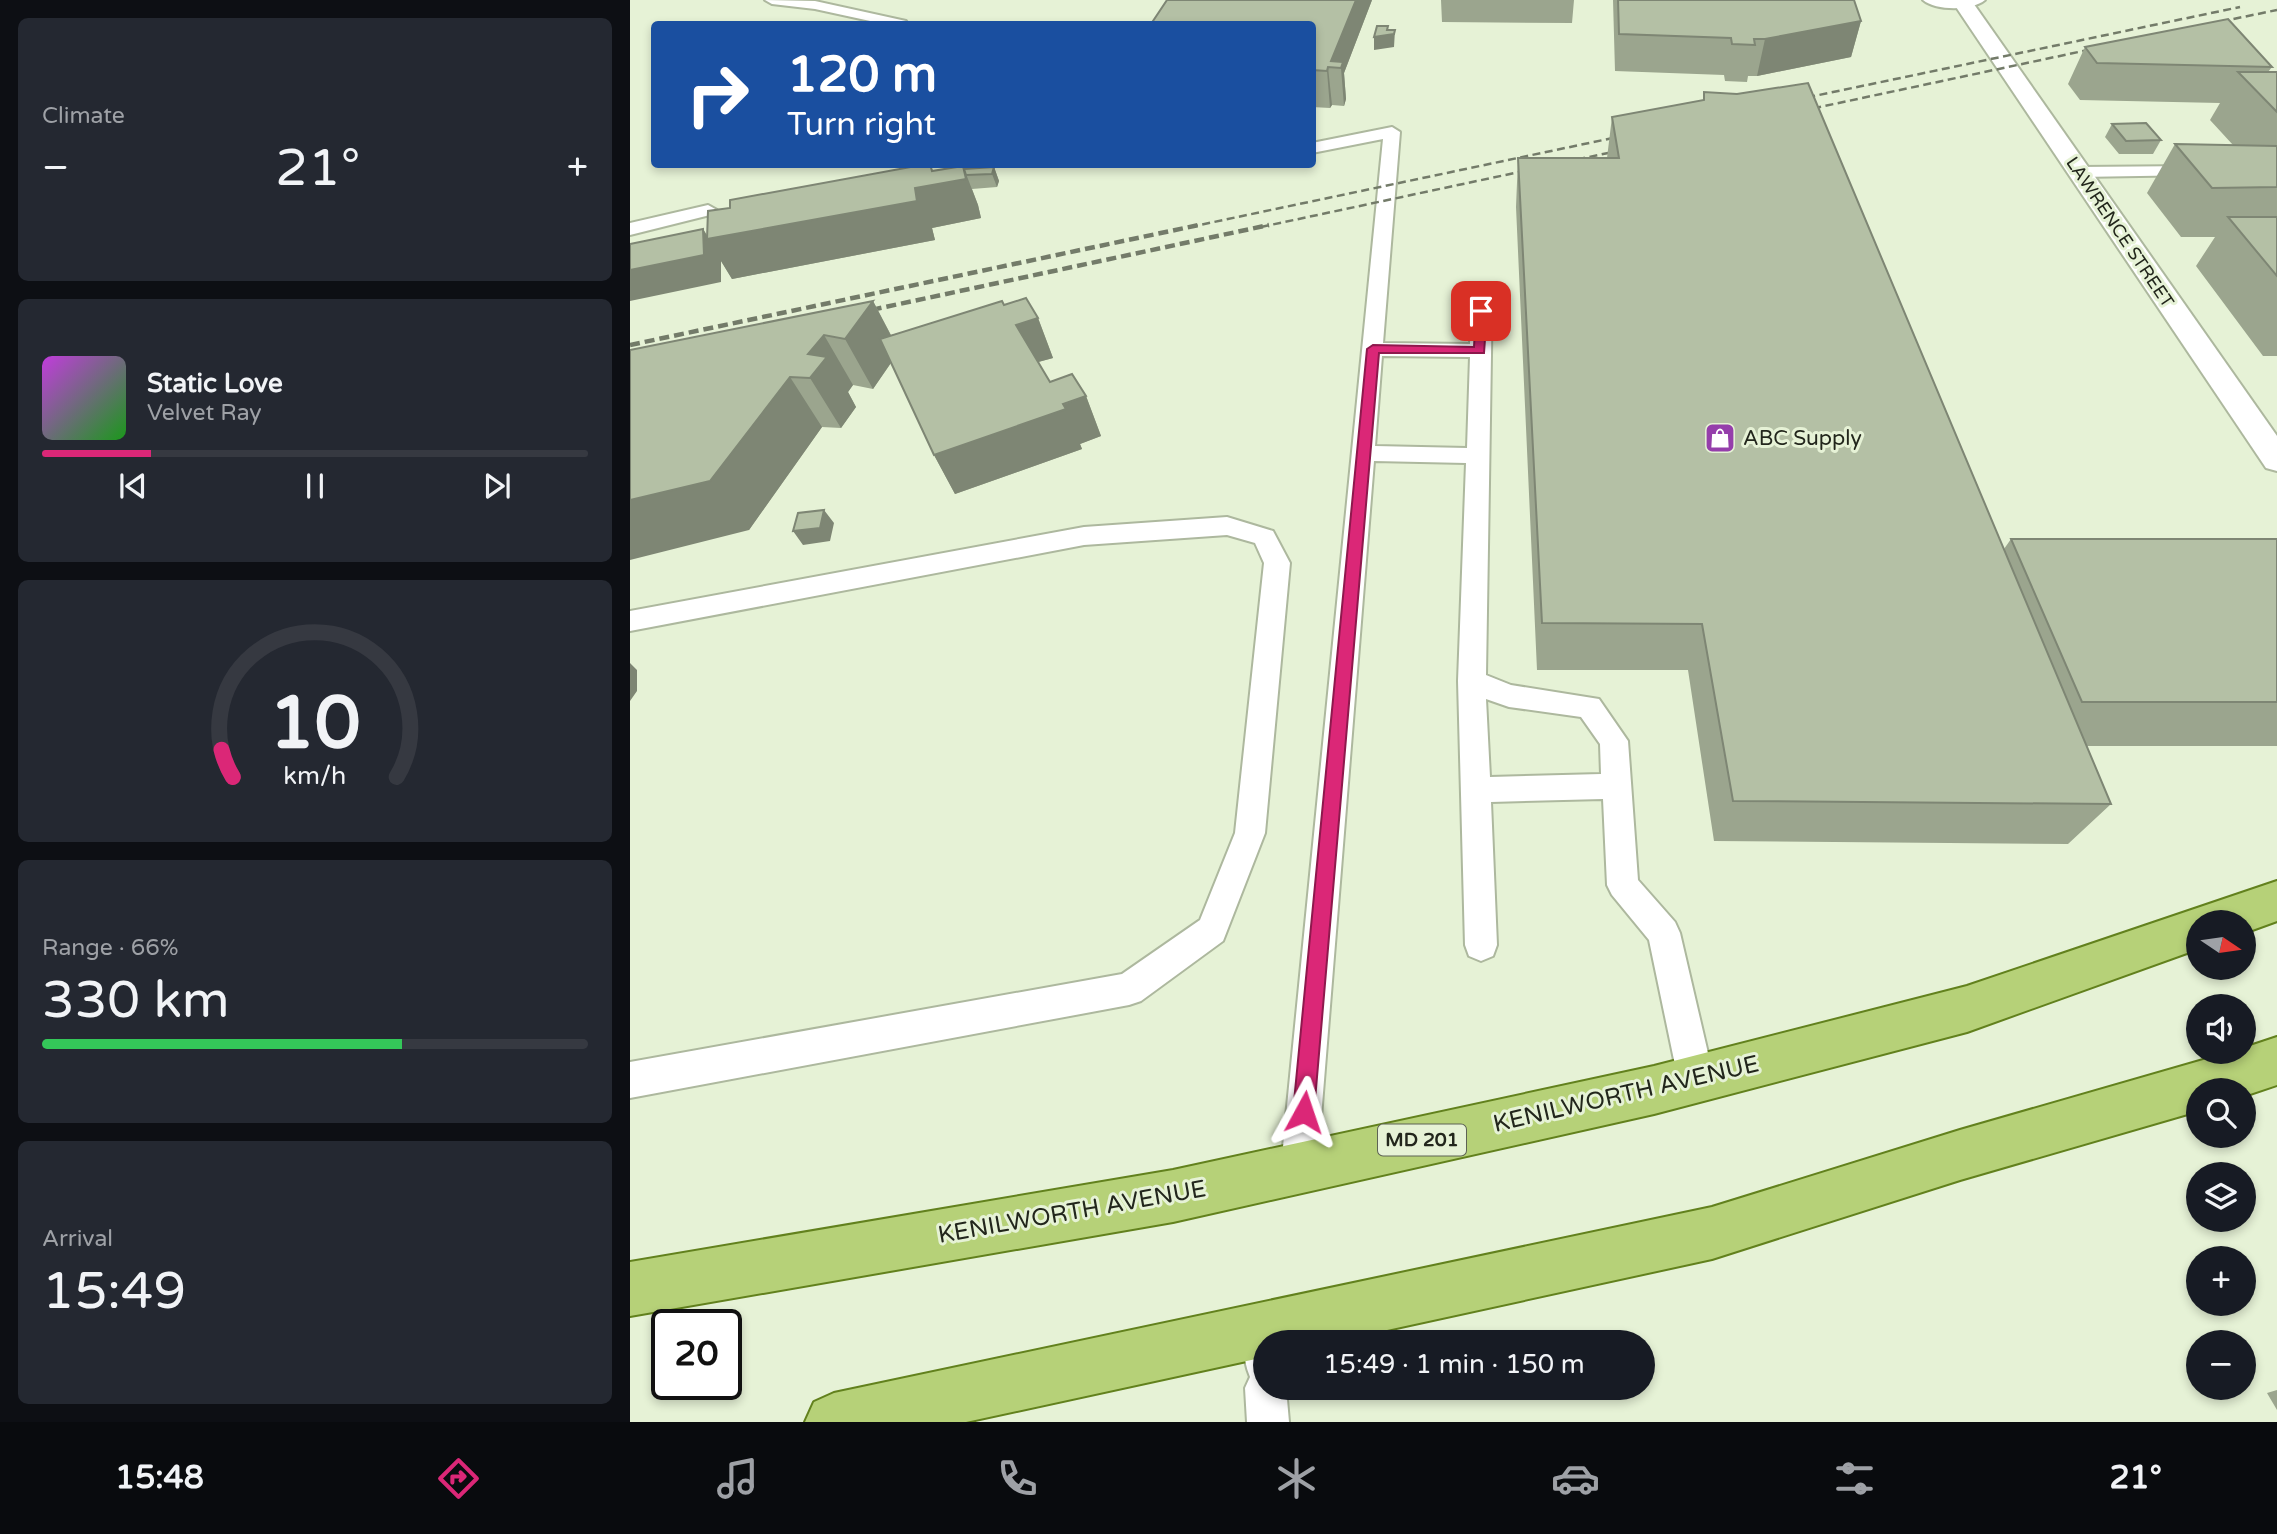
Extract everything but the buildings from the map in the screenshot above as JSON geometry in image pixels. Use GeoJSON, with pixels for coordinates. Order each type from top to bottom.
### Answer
{"type":"FeatureCollection","features":[{"type":"Feature","properties":{"kind":"main road"},"geometry":{"type":"LineString","coordinates":[[2251,910],[2277,901]]}},
{"type":"Feature","properties":{"kind":"main road","name":"KENILWORTH AVENUE"},"geometry":{"type":"LineString","coordinates":[[630,1289],[1173,1196],[1696,1079],[1968,1009],[2186,932]]}},
{"type":"Feature","properties":{"kind":"main road"},"geometry":{"type":"LineString","coordinates":[[1334,1330],[1712,1233],[1960,1155],[2184,1091],[2277,1061]]}},
{"type":"Feature","properties":{"kind":"main road"},"geometry":{"type":"LineString","coordinates":[[834,1422],[1253,1350]]}},
{"type":"Feature","properties":{"kind":"street","name":"LAWRENCE STREET"},"geometry":{"type":"LineString","coordinates":[[1971,2],[2079,172],[2277,460]]}},
{"type":"Feature","properties":{"kind":"lane"},"geometry":{"type":"LineString","coordinates":[[772,0],[815,5],[887,21]]}},
{"type":"Feature","properties":{"kind":"lane"},"geometry":{"type":"LineString","coordinates":[[1930,0],[1971,2]]}},
{"type":"Feature","properties":{"kind":"lane"},"geometry":{"type":"LineString","coordinates":[[1298,1167],[1392,132],[1316,147]]}},
{"type":"Feature","properties":{"kind":"lane"},"geometry":{"type":"LineString","coordinates":[[2079,172],[2204,171]]}},
{"type":"Feature","properties":{"kind":"lane"},"geometry":{"type":"LineString","coordinates":[[630,229],[708,209]]}},
{"type":"Feature","properties":{"kind":"lane"},"geometry":{"type":"LineString","coordinates":[[1481,944],[1472,681],[1482,291]]}},
{"type":"Feature","properties":{"kind":"lane"},"geometry":{"type":"LineString","coordinates":[[1373,349],[1480,351]]}},
{"type":"Feature","properties":{"kind":"lane"},"geometry":{"type":"LineString","coordinates":[[1363,453],[1478,456]]}},
{"type":"Feature","properties":{"kind":"lane"},"geometry":{"type":"LineString","coordinates":[[630,621],[1084,536],[1227,526],[1264,537],[1277,563],[1250,833],[1212,930],[1129,989],[630,1080]]}},
{"type":"Feature","properties":{"kind":"lane"},"geometry":{"type":"LineString","coordinates":[[1472,681],[1509,696],[1589,707],[1614,741],[1623,885],[1664,933],[1696,1079]]}},
{"type":"Feature","properties":{"kind":"lane"},"geometry":{"type":"LineString","coordinates":[[1476,790],[1617,786]]}},
{"type":"Feature","properties":{"kind":"lane"},"geometry":{"type":"LineString","coordinates":[[1267,1400],[1268,1422]]}},
{"type":"Feature","properties":{"kind":"railway"},"geometry":{"type":"LineString","coordinates":[[1795,100],[2240,7]]}},
{"type":"Feature","properties":{"kind":"railway"},"geometry":{"type":"LineString","coordinates":[[2209,24],[2277,10]]}},
{"type":"Feature","properties":{"kind":"railway"},"geometry":{"type":"LineString","coordinates":[[1801,111],[2102,47]]}},
{"type":"Feature","properties":{"kind":"railway"},"geometry":{"type":"LineString","coordinates":[[1190,227],[1627,135]]}},
{"type":"Feature","properties":{"kind":"railway"},"geometry":{"type":"LineString","coordinates":[[1565,162],[1627,149]]}},
{"type":"Feature","properties":{"kind":"railway"},"geometry":{"type":"LineString","coordinates":[[1261,227],[1538,168]]}},
{"type":"Feature","properties":{"kind":"railway"},"geometry":{"type":"LineString","coordinates":[[630,345],[1199,225]]}},
{"type":"Feature","properties":{"kind":"railway"},"geometry":{"type":"LineString","coordinates":[[857,313],[1269,225]]}},
{"type":"Feature","properties":{"kind":"place","name":"ABC Supply"},"geometry":{"type":"Point","coordinates":[1720,438]}},
{"type":"Feature","properties":{"kind":"route"},"geometry":{"type":"LineString","coordinates":[[1304,1112],[1373,349],[1480,351],[1481,311]]}}]}
